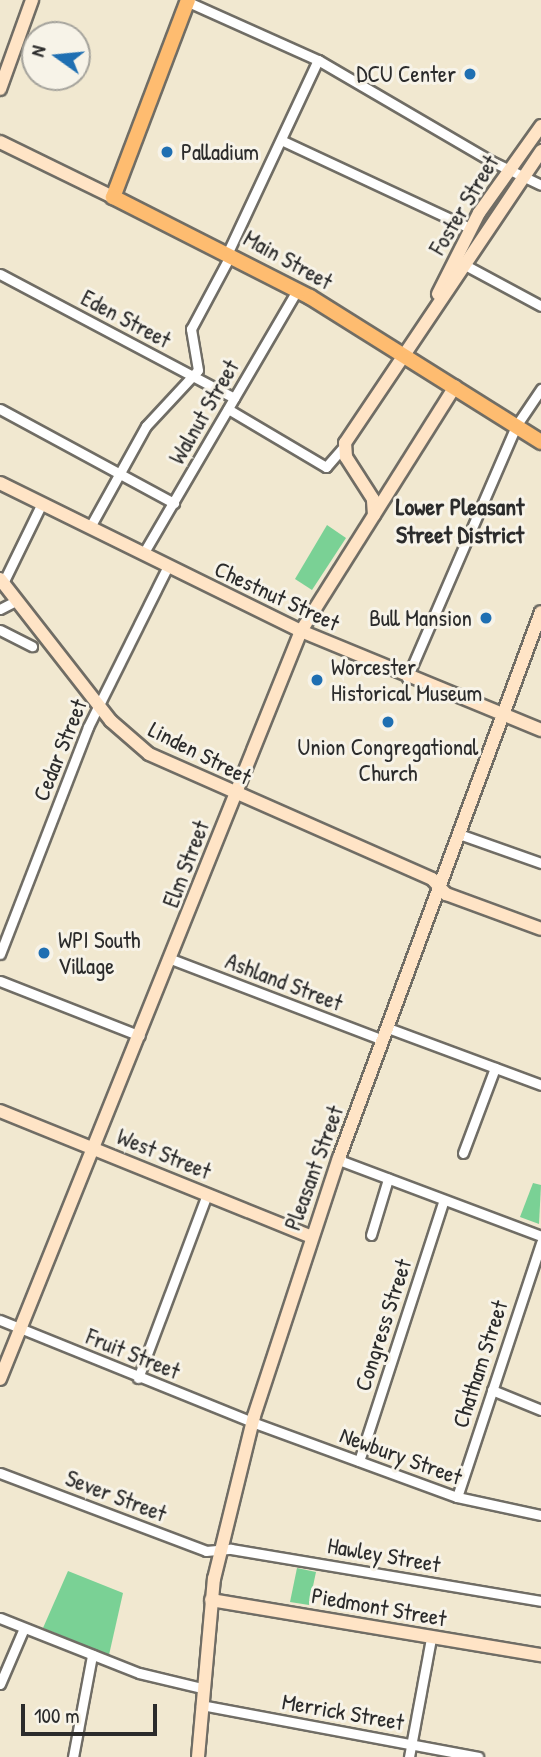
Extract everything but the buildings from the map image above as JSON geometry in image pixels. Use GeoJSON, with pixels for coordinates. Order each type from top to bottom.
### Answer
{"type":"FeatureCollection","features":[{"type":"Feature","properties":{"kind":"main road"},"geometry":{"type":"LineString","coordinates":[[0,89],[32,0]]}},
{"type":"Feature","properties":{"kind":"main road"},"geometry":{"type":"LineString","coordinates":[[113,197],[186,1]]}},
{"type":"Feature","properties":{"kind":"main road","name":"Foster Street"},"geometry":{"type":"LineString","coordinates":[[431,310],[470,228],[541,126]]}},
{"type":"Feature","properties":{"kind":"main road","name":"Main Street"},"geometry":{"type":"LineString","coordinates":[[0,142],[230,253],[297,290],[403,351],[541,442]]}},
{"type":"Feature","properties":{"kind":"main road","name":"Foster Street"},"geometry":{"type":"LineString","coordinates":[[344,446],[403,351],[465,265],[541,151]]}},
{"type":"Feature","properties":{"kind":"main road","name":"Elm Street"},"geometry":{"type":"LineString","coordinates":[[0,1379],[301,631],[455,386]]}},
{"type":"Feature","properties":{"kind":"main road"},"geometry":{"type":"LineString","coordinates":[[344,446],[372,497],[374,515]]}},
{"type":"Feature","properties":{"kind":"main road","name":"Chestnut Street"},"geometry":{"type":"LineString","coordinates":[[0,482],[301,631],[541,733]]}},
{"type":"Feature","properties":{"kind":"main road","name":"Linden Street"},"geometry":{"type":"LineString","coordinates":[[2,581],[99,706],[149,754],[235,796],[432,879],[439,888],[541,929]]}},
{"type":"Feature","properties":{"kind":"main road","name":"Pleasant Street"},"geometry":{"type":"LineString","coordinates":[[198,1757],[211,1600],[220,1550],[252,1422],[339,1160],[541,612]]}},
{"type":"Feature","properties":{"kind":"main road","name":"West Street"},"geometry":{"type":"LineString","coordinates":[[0,1111],[312,1237]]}},
{"type":"Feature","properties":{"kind":"main road","name":"Piedmont Street"},"geometry":{"type":"LineString","coordinates":[[211,1600],[541,1655]]}},
{"type":"Feature","properties":{"kind":"street"},"geometry":{"type":"LineString","coordinates":[[186,1],[318,60],[541,185]]}},
{"type":"Feature","properties":{"kind":"street"},"geometry":{"type":"LineString","coordinates":[[90,527],[146,425],[198,370],[191,329],[230,253],[318,60]]}},
{"type":"Feature","properties":{"kind":"street"},"geometry":{"type":"LineString","coordinates":[[281,140],[470,228]]}},
{"type":"Feature","properties":{"kind":"street"},"geometry":{"type":"LineString","coordinates":[[465,265],[541,306]]}},
{"type":"Feature","properties":{"kind":"street","name":"Eden Street"},"geometry":{"type":"LineString","coordinates":[[0,274],[234,398]]}},
{"type":"Feature","properties":{"kind":"street","name":"Walnut Street"},"geometry":{"type":"LineString","coordinates":[[144,554],[297,290]]}},
{"type":"Feature","properties":{"kind":"street"},"geometry":{"type":"LineString","coordinates":[[407,678],[516,426],[541,389]]}},
{"type":"Feature","properties":{"kind":"street"},"geometry":{"type":"LineString","coordinates":[[0,409],[174,503]]}},
{"type":"Feature","properties":{"kind":"street"},"geometry":{"type":"LineString","coordinates":[[228,409],[326,467],[344,446]]}},
{"type":"Feature","properties":{"kind":"street"},"geometry":{"type":"LineString","coordinates":[[2,581],[42,503]]}},
{"type":"Feature","properties":{"kind":"street","name":"Cedar Street"},"geometry":{"type":"LineString","coordinates":[[0,954],[99,706],[168,566]]}},
{"type":"Feature","properties":{"kind":"street"},"geometry":{"type":"LineString","coordinates":[[0,609],[16,601]]}},
{"type":"Feature","properties":{"kind":"street"},"geometry":{"type":"LineString","coordinates":[[0,630],[32,646]]}},
{"type":"Feature","properties":{"kind":"street"},"geometry":{"type":"LineString","coordinates":[[459,834],[541,863]]}},
{"type":"Feature","properties":{"kind":"street","name":"Ashland Street"},"geometry":{"type":"LineString","coordinates":[[171,959],[541,1085]]}},
{"type":"Feature","properties":{"kind":"street"},"geometry":{"type":"LineString","coordinates":[[0,981],[140,1036]]}},
{"type":"Feature","properties":{"kind":"street"},"geometry":{"type":"LineString","coordinates":[[463,1153],[495,1068]]}},
{"type":"Feature","properties":{"kind":"street"},"geometry":{"type":"LineString","coordinates":[[339,1160],[541,1236]]}},
{"type":"Feature","properties":{"kind":"street"},"geometry":{"type":"LineString","coordinates":[[371,1235],[387,1179]]}},
{"type":"Feature","properties":{"kind":"street"},"geometry":{"type":"LineString","coordinates":[[138,1378],[207,1194]]}},
{"type":"Feature","properties":{"kind":"street","name":"Congress Street"},"geometry":{"type":"LineString","coordinates":[[359,1461],[444,1200]]}},
{"type":"Feature","properties":{"kind":"street","name":"Chatham Street"},"geometry":{"type":"LineString","coordinates":[[457,1497],[541,1243]]}},
{"type":"Feature","properties":{"kind":"street","name":"Fruit Street"},"geometry":{"type":"LineString","coordinates":[[0,1320],[252,1422]]}},
{"type":"Feature","properties":{"kind":"street"},"geometry":{"type":"LineString","coordinates":[[492,1390],[541,1410]]}},
{"type":"Feature","properties":{"kind":"street","name":"Newbury Street"},"geometry":{"type":"LineString","coordinates":[[252,1422],[457,1497],[541,1515]]}},
{"type":"Feature","properties":{"kind":"street","name":"Sever Street"},"geometry":{"type":"LineString","coordinates":[[0,1473],[206,1551],[220,1550]]}},
{"type":"Feature","properties":{"kind":"street","name":"Hawley Street"},"geometry":{"type":"LineString","coordinates":[[220,1550],[541,1601]]}},
{"type":"Feature","properties":{"kind":"street"},"geometry":{"type":"LineString","coordinates":[[0,1618],[92,1656],[202,1688]]}},
{"type":"Feature","properties":{"kind":"street"},"geometry":{"type":"LineString","coordinates":[[0,1684],[24,1628]]}},
{"type":"Feature","properties":{"kind":"street"},"geometry":{"type":"LineString","coordinates":[[409,1757],[431,1638]]}},
{"type":"Feature","properties":{"kind":"street"},"geometry":{"type":"LineString","coordinates":[[73,1757],[92,1656]]}},
{"type":"Feature","properties":{"kind":"street","name":"Merrick Street"},"geometry":{"type":"LineString","coordinates":[[201,1705],[478,1757]]}},
{"type":"Feature","properties":{"kind":"green space"},"geometry":{"type":"Polygon","coordinates":[[[327,525],[346,538],[312,590],[295,579],[327,525]]]}},
{"type":"Feature","properties":{"kind":"green space"},"geometry":{"type":"Polygon","coordinates":[[[533,1183],[541,1185],[539,1224],[520,1217],[533,1183]]]}},
{"type":"Feature","properties":{"kind":"green space"},"geometry":{"type":"Polygon","coordinates":[[[297,1568],[316,1572],[309,1605],[290,1602],[297,1568]]]}},
{"type":"Feature","properties":{"kind":"green space"},"geometry":{"type":"Polygon","coordinates":[[[68,1571],[123,1593],[109,1655],[43,1628],[68,1571]]]}},
{"type":"Feature","properties":{"kind":"place","name":"DCU Center"},"geometry":{"type":"Point","coordinates":[470,74]}},
{"type":"Feature","properties":{"kind":"place","name":"Palladium"},"geometry":{"type":"Point","coordinates":[167,152]}},
{"type":"Feature","properties":{"kind":"place","name":"Bull Mansion"},"geometry":{"type":"Point","coordinates":[486,618]}},
{"type":"Feature","properties":{"kind":"place","name":"Worcester Historical Museum"},"geometry":{"type":"Point","coordinates":[317,680]}},
{"type":"Feature","properties":{"kind":"place","name":"Union Congregational Church"},"geometry":{"type":"Point","coordinates":[388,722]}},
{"type":"Feature","properties":{"kind":"place","name":"WPI South Village"},"geometry":{"type":"Point","coordinates":[44,953]}},
{"type":"Feature","properties":{"kind":"district","name":"Lower Pleasant Street District"},"geometry":{"type":"Point","coordinates":[460,521]}}]}
